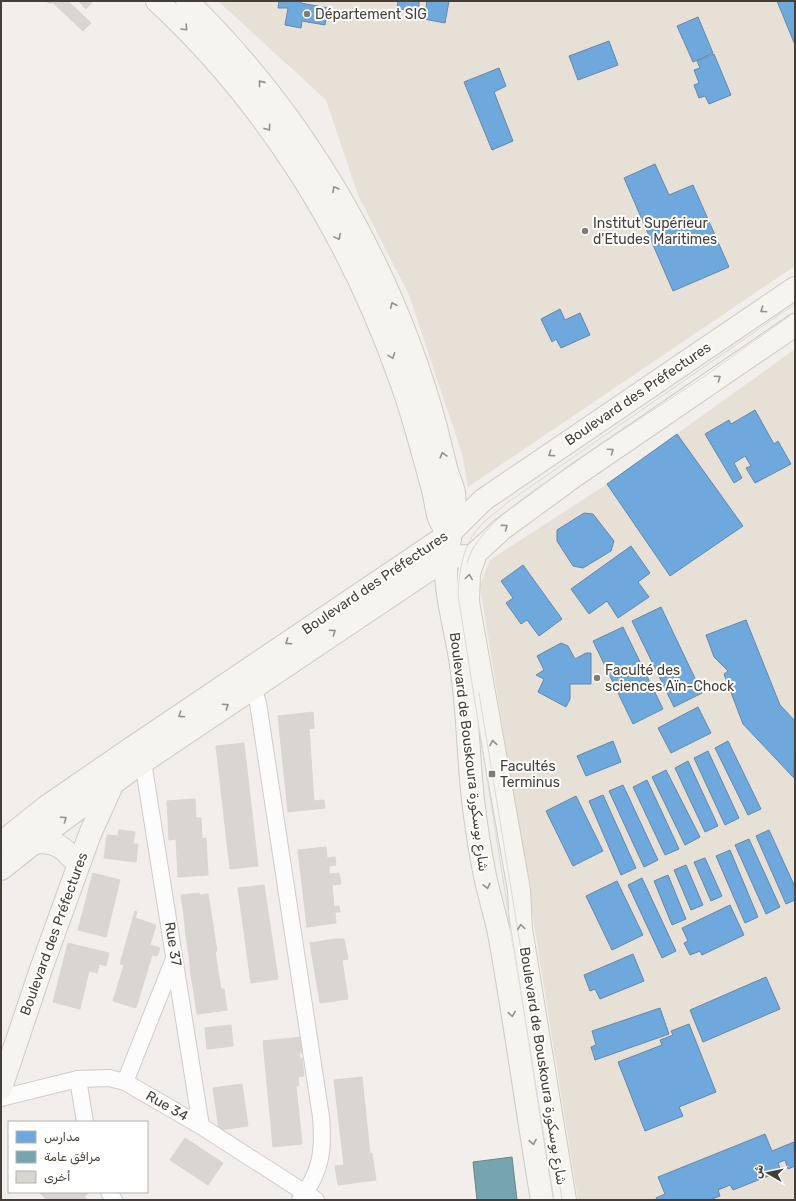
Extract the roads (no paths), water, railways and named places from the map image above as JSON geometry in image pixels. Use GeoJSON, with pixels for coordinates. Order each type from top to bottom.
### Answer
{"type":"FeatureCollection","features":[{"type":"Feature","properties":{"kind":"street"},"geometry":{"type":"LineString","coordinates":[[157,1],[180,22],[216,61],[249,102],[293,163],[336,234],[364,288],[398,372],[433,489],[440,523],[449,534]]}},
{"type":"Feature","properties":{"kind":"street"},"geometry":{"type":"LineString","coordinates":[[187,1],[239,56],[265,87],[308,147],[348,210],[370,251],[414,357],[454,493],[467,500],[483,500]]}},
{"type":"Feature","properties":{"kind":"street","name":"Boulevard des Préfectures"},"geometry":{"type":"LineString","coordinates":[[1,869],[32,844],[90,789],[449,534],[483,500],[795,288]]}},
{"type":"Feature","properties":{"kind":"street"},"geometry":{"type":"LineString","coordinates":[[476,553],[502,529],[573,477],[795,325]]}},
{"type":"Feature","properties":{"kind":"street","name":"Boulevard de Bouskoura شارع بوسكورة"},"geometry":{"type":"LineString","coordinates":[[454,493],[453,518],[449,534],[446,571],[447,598],[461,665],[473,800],[485,874],[498,930],[542,1200]]}},
{"type":"Feature","properties":{"kind":"street","name":"Boulevard de Bouskoura شارع بوسكورة"},"geometry":{"type":"LineString","coordinates":[[476,553],[469,573],[468,602],[517,880],[521,929],[565,1200]]}},
{"type":"Feature","properties":{"kind":"street","name":"Boulevard des Préfectures"},"geometry":{"type":"LineString","coordinates":[[111,773],[143,762],[448,557],[469,556],[476,553]]}},
{"type":"Feature","properties":{"kind":"street"},"geometry":{"type":"LineString","coordinates":[[405,586],[428,587],[447,598]]}},
{"type":"Feature","properties":{"kind":"street"},"geometry":{"type":"LineString","coordinates":[[253,688],[258,703],[322,1117],[323,1142],[320,1162],[307,1198]]}},
{"type":"Feature","properties":{"kind":"street","name":"Rue 37"},"geometry":{"type":"LineString","coordinates":[[143,762],[175,958],[200,1126]]}},
{"type":"Feature","properties":{"kind":"street","name":"Boulevard des Préfectures"},"geometry":{"type":"LineString","coordinates":[[1,1088],[111,773]]}},
{"type":"Feature","properties":{"kind":"street","name":"Boulevard des Préfectures"},"geometry":{"type":"LineString","coordinates":[[1,843],[46,807],[90,789]]}},
{"type":"Feature","properties":{"kind":"street","name":"Boulevard des Préfectures"},"geometry":{"type":"LineString","coordinates":[[1,1052],[71,857],[90,789]]}},
{"type":"Feature","properties":{"kind":"street"},"geometry":{"type":"LineString","coordinates":[[32,844],[51,842],[62,848],[71,857]]}},
{"type":"Feature","properties":{"kind":"street"},"geometry":{"type":"LineString","coordinates":[[125,1082],[175,958]]}},
{"type":"Feature","properties":{"kind":"street","name":"Rue 34"},"geometry":{"type":"LineString","coordinates":[[1,1098],[78,1079],[109,1078],[125,1082],[200,1126],[307,1198]]}},
{"type":"Feature","properties":{"kind":"street"},"geometry":{"type":"LineString","coordinates":[[78,1079],[85,1121]]}},
{"type":"Feature","properties":{"kind":"tram line"},"geometry":{"type":"LineString","coordinates":[[554,1200],[458,595],[459,577],[463,558],[475,532],[484,522],[507,503],[795,304]]}},
{"type":"Feature","properties":{"kind":"tram line"},"geometry":{"type":"LineString","coordinates":[[606,441],[705,376],[795,312]]}},
{"type":"Feature","properties":{"kind":"tram line"},"geometry":{"type":"LineString","coordinates":[[467,563],[473,548],[498,518],[532,492],[580,459]]}},
{"type":"Feature","properties":{"kind":"tram line"},"geometry":{"type":"LineString","coordinates":[[479,693],[562,1200]]}},
{"type":"Feature","properties":{"kind":"place","name":"Département SIG"},"geometry":{"type":"Point","coordinates":[307,14]}},
{"type":"Feature","properties":{"kind":"place","name":"Institut Supérieur d'Etudes Maritimes"},"geometry":{"type":"Point","coordinates":[585,231]}},
{"type":"Feature","properties":{"kind":"place","name":"Faculté des sciences Aïn-Chock"},"geometry":{"type":"Point","coordinates":[597,678]}},
{"type":"Feature","properties":{"kind":"place","name":"Facultés Terminus"},"geometry":{"type":"Point","coordinates":[492,774]}}]}
